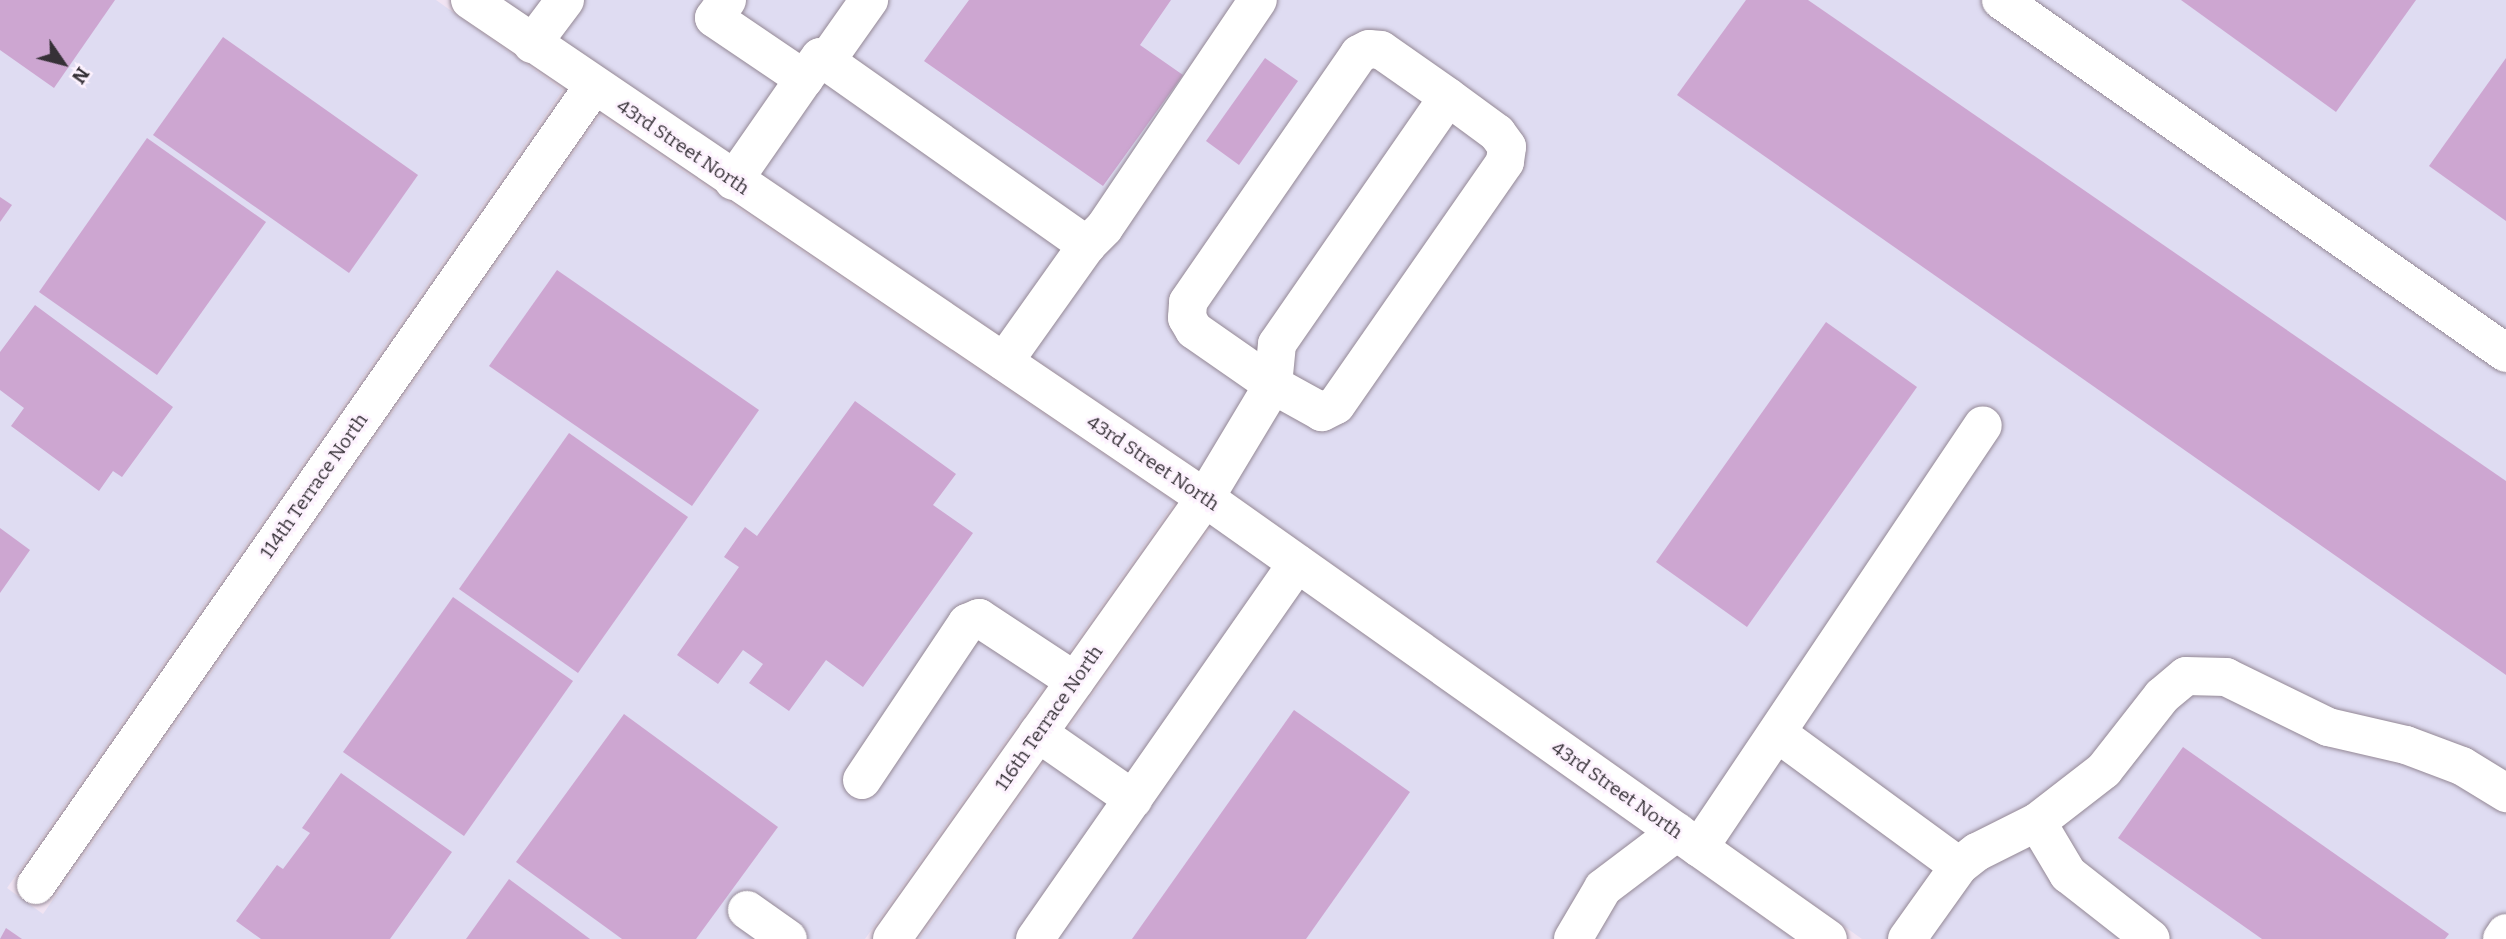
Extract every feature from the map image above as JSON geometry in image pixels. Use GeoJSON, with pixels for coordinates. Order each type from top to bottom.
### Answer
{"type":"FeatureCollection","features":[{"type":"Feature","properties":{"kind":"street","name":"43rd Street North"},"geometry":{"type":"LineString","coordinates":[[470,0],[593,87],[1205,498],[1828,939]]}},
{"type":"Feature","properties":{"kind":"street"},"geometry":{"type":"LineString","coordinates":[[532,44],[565,0]]}},
{"type":"Feature","properties":{"kind":"street"},"geometry":{"type":"LineString","coordinates":[[727,0],[715,18],[815,70],[1087,245]]}},
{"type":"Feature","properties":{"kind":"street"},"geometry":{"type":"LineString","coordinates":[[733,181],[869,0]]}},
{"type":"Feature","properties":{"kind":"street"},"geometry":{"type":"LineString","coordinates":[[1004,362],[1087,245],[1104,229],[1258,0]]}},
{"type":"Feature","properties":{"kind":"street"},"geometry":{"type":"LineString","coordinates":[[2001,0],[2506,353]]}},
{"type":"Feature","properties":{"kind":"street"},"geometry":{"type":"LineString","coordinates":[[1369,49],[1381,50],[1448,97],[1497,133],[1507,148],[1505,162],[1336,405],[1322,412],[1273,385],[1194,330],[1187,318],[1188,302],[1359,54],[1369,49]]}},
{"type":"Feature","properties":{"kind":"street","name":"114th Terrace North"},"geometry":{"type":"LineString","coordinates":[[36,885],[593,87]]}},
{"type":"Feature","properties":{"kind":"street"},"geometry":{"type":"LineString","coordinates":[[1273,385],[1277,344],[1448,97]]}},
{"type":"Feature","properties":{"kind":"street","name":"116th Terrace North"},"geometry":{"type":"LineString","coordinates":[[892,939],[1205,498],[1273,385]]}},
{"type":"Feature","properties":{"kind":"street"},"geometry":{"type":"LineString","coordinates":[[1573,939],[1603,888],[1688,840],[1777,733],[1983,425]]}},
{"type":"Feature","properties":{"kind":"street"},"geometry":{"type":"LineString","coordinates":[[1035,939],[1297,563]]}},
{"type":"Feature","properties":{"kind":"street"},"geometry":{"type":"LineString","coordinates":[[862,780],[967,623],[979,618],[1075,681]]}},
{"type":"Feature","properties":{"kind":"street"},"geometry":{"type":"LineString","coordinates":[[1907,939],[1959,866],[1976,852],[2037,822],[2104,770],[2162,696],[2186,676],[2226,677],[2328,727],[2406,745],[2462,766],[2506,793]]}},
{"type":"Feature","properties":{"kind":"street"},"geometry":{"type":"LineString","coordinates":[[1038,733],[1133,799]]}},
{"type":"Feature","properties":{"kind":"street"},"geometry":{"type":"LineString","coordinates":[[1777,733],[1959,866]]}},
{"type":"Feature","properties":{"kind":"street"},"geometry":{"type":"LineString","coordinates":[[2037,822],[2068,874],[2151,939]]}},
{"type":"Feature","properties":{"kind":"street"},"geometry":{"type":"LineString","coordinates":[[747,910],[788,939]]}},
{"type":"Feature","properties":{"kind":"street"},"geometry":{"type":"LineString","coordinates":[[2502,939],[2506,933]]}},
{"type":"Feature","properties":{"kind":"shaded area"},"geometry":{"type":"Polygon","coordinates":[[[0,0],[436,0],[563,90],[7,888],[43,914],[600,115],[1175,502],[865,939],[0,939],[0,0]]]}},
{"type":"Feature","properties":{"kind":"shaded area"},"geometry":{"type":"Polygon","coordinates":[[[504,0],[2506,0],[2506,939],[1862,939],[1198,469],[504,0]]]}},
{"type":"Feature","properties":{"kind":"shaded area"},"geometry":{"type":"Polygon","coordinates":[[[1212,526],[1794,939],[919,939],[1212,526]]]}},
{"type":"Feature","properties":{"kind":"building"},"geometry":{"type":"Polygon","coordinates":[[[0,0],[115,0],[54,88],[0,50],[0,0]]]}},
{"type":"Feature","properties":{"kind":"building"},"geometry":{"type":"Polygon","coordinates":[[[969,0],[1171,0],[1140,45],[1183,75],[1103,186],[924,61],[969,0]]]}},
{"type":"Feature","properties":{"kind":"building"},"geometry":{"type":"Polygon","coordinates":[[[1746,0],[1808,0],[2506,481],[2506,675],[1677,95],[1746,0]]]}},
{"type":"Feature","properties":{"kind":"building"},"geometry":{"type":"Polygon","coordinates":[[[2181,0],[2416,0],[2336,112],[2181,0]]]}},
{"type":"Feature","properties":{"kind":"building"},"geometry":{"type":"Polygon","coordinates":[[[223,37],[418,175],[349,273],[153,135],[223,37]]]}},
{"type":"Feature","properties":{"kind":"building"},"geometry":{"type":"Polygon","coordinates":[[[1265,58],[1298,81],[1239,165],[1206,141],[1265,58]]]}},
{"type":"Feature","properties":{"kind":"building"},"geometry":{"type":"Polygon","coordinates":[[[2506,58],[2506,221],[2429,166],[2506,58]]]}},
{"type":"Feature","properties":{"kind":"building"},"geometry":{"type":"Polygon","coordinates":[[[147,138],[266,222],[157,375],[39,292],[147,138]]]}},
{"type":"Feature","properties":{"kind":"building"},"geometry":{"type":"Polygon","coordinates":[[[0,197],[12,205],[0,222],[0,197]]]}},
{"type":"Feature","properties":{"kind":"building"},"geometry":{"type":"Polygon","coordinates":[[[557,270],[759,410],[692,506],[489,366],[557,270]]]}},
{"type":"Feature","properties":{"kind":"building"},"geometry":{"type":"Polygon","coordinates":[[[35,305],[173,407],[122,477],[113,471],[99,491],[11,426],[24,408],[0,390],[0,352],[35,305]]]}},
{"type":"Feature","properties":{"kind":"building"},"geometry":{"type":"Polygon","coordinates":[[[1826,322],[1917,387],[1747,627],[1656,562],[1826,322]]]}},
{"type":"Feature","properties":{"kind":"building"},"geometry":{"type":"Polygon","coordinates":[[[855,401],[956,474],[933,505],[973,533],[863,687],[826,660],[789,711],[749,683],[763,664],[743,650],[718,684],[677,655],[739,567],[724,557],[745,527],[757,536],[855,401]]]}},
{"type":"Feature","properties":{"kind":"building"},"geometry":{"type":"Polygon","coordinates":[[[569,433],[688,517],[578,673],[459,589],[569,433]]]}},
{"type":"Feature","properties":{"kind":"building"},"geometry":{"type":"Polygon","coordinates":[[[0,528],[30,550],[0,593],[0,528]]]}},
{"type":"Feature","properties":{"kind":"building"},"geometry":{"type":"Polygon","coordinates":[[[453,597],[573,681],[464,836],[343,752],[453,597]]]}},
{"type":"Feature","properties":{"kind":"building"},"geometry":{"type":"Polygon","coordinates":[[[1294,710],[1410,792],[1306,939],[1132,939],[1294,710]]]}},
{"type":"Feature","properties":{"kind":"building"},"geometry":{"type":"Polygon","coordinates":[[[624,714],[778,827],[696,939],[622,939],[516,862],[624,714]]]}},
{"type":"Feature","properties":{"kind":"building"},"geometry":{"type":"Polygon","coordinates":[[[2183,747],[2449,934],[2445,939],[2262,939],[2118,838],[2183,747]]]}},
{"type":"Feature","properties":{"kind":"building"},"geometry":{"type":"Polygon","coordinates":[[[341,773],[452,852],[390,939],[261,939],[236,921],[277,865],[283,869],[310,833],[302,828],[341,773]]]}},
{"type":"Feature","properties":{"kind":"building"},"geometry":{"type":"Polygon","coordinates":[[[509,879],[590,939],[466,939],[509,879]]]}},
{"type":"Feature","properties":{"kind":"building"},"geometry":{"type":"Polygon","coordinates":[[[6,928],[22,939],[0,939],[6,928]]]}}]}
